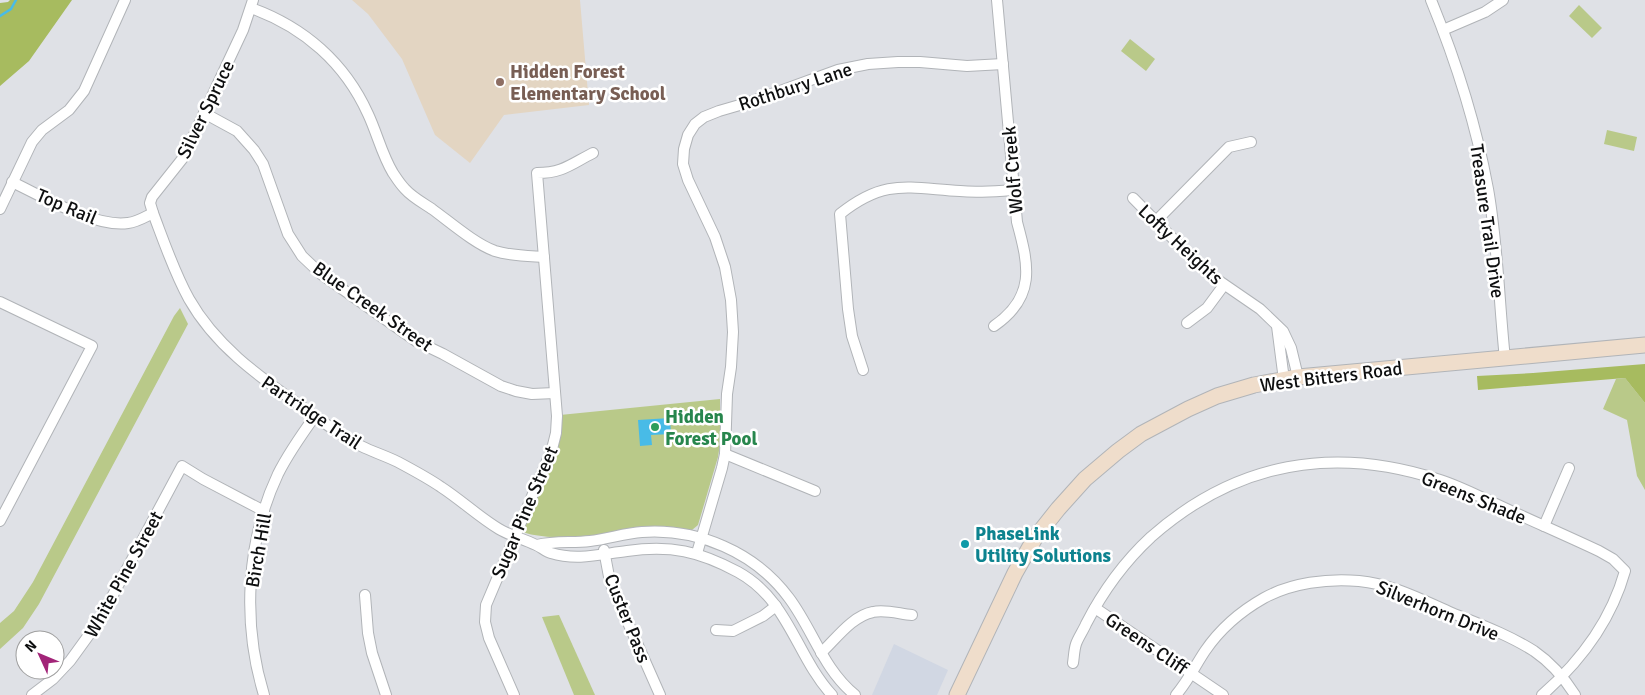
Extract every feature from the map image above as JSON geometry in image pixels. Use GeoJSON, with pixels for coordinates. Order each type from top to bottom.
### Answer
{"type":"FeatureCollection","features":[{"type":"Feature","properties":{"kind":"main road","name":"West Bitters Road"},"geometry":{"type":"LineString","coordinates":[[958,695],[1015,573],[1035,538],[1085,479],[1118,451],[1170,417],[1217,396],[1254,385],[1291,378],[1645,345]]}},
{"type":"Feature","properties":{"kind":"street"},"geometry":{"type":"LineString","coordinates":[[0,209],[27,148],[48,124],[69,110],[84,90],[125,0]]}},
{"type":"Feature","properties":{"kind":"street","name":"Wolf Creek"},"geometry":{"type":"LineString","coordinates":[[994,326],[1014,310],[1022,296],[1027,280],[1024,247],[1017,222],[997,0]]}},
{"type":"Feature","properties":{"kind":"street","name":"Treasure Trail Drive"},"geometry":{"type":"LineString","coordinates":[[1431,0],[1461,81],[1477,136],[1488,191],[1505,359]]}},
{"type":"Feature","properties":{"kind":"street"},"geometry":{"type":"LineString","coordinates":[[1443,30],[1485,12],[1503,0]]}},
{"type":"Feature","properties":{"kind":"street"},"geometry":{"type":"LineString","coordinates":[[252,4],[288,24],[316,44],[336,63],[360,97],[394,176],[405,190],[485,246],[507,254],[544,257]]}},
{"type":"Feature","properties":{"kind":"street","name":"Silver Spruce"},"geometry":{"type":"LineString","coordinates":[[153,213],[150,203],[152,197],[183,158],[243,30],[252,4]]}},
{"type":"Feature","properties":{"kind":"street","name":"Rothbury Lane"},"geometry":{"type":"LineString","coordinates":[[725,454],[727,394],[733,332],[731,300],[725,267],[716,238],[688,180],[683,164],[684,149],[688,135],[704,117],[838,70],[868,64],[898,62],[967,66],[1003,64]]}},
{"type":"Feature","properties":{"kind":"street","name":"Blue Creek Street"},"geometry":{"type":"LineString","coordinates":[[204,113],[237,131],[254,150],[263,164],[288,234],[302,256],[321,274],[416,341],[501,386],[532,394],[555,393]]}},
{"type":"Feature","properties":{"kind":"street"},"geometry":{"type":"LineString","coordinates":[[1156,221],[1229,147],[1251,142]]}},
{"type":"Feature","properties":{"kind":"street","name":"Sugar Pine Street"},"geometry":{"type":"LineString","coordinates":[[514,695],[489,638],[485,622],[489,594],[552,449],[556,433],[555,393],[537,173],[561,170],[574,165],[593,153]]}},
{"type":"Feature","properties":{"kind":"street","name":"Top Rail"},"geometry":{"type":"LineString","coordinates":[[12,182],[86,217],[104,222],[127,223],[142,219],[153,213]]}},
{"type":"Feature","properties":{"kind":"street"},"geometry":{"type":"LineString","coordinates":[[863,370],[851,327],[840,214],[869,194],[889,188],[921,187],[962,192],[1014,190]]}},
{"type":"Feature","properties":{"kind":"street","name":"Lofty Heights"},"geometry":{"type":"LineString","coordinates":[[1133,198],[1200,266],[1260,309],[1277,326],[1277,334],[1291,348],[1291,378]]}},
{"type":"Feature","properties":{"kind":"street","name":"Partridge Trail"},"geometry":{"type":"LineString","coordinates":[[153,213],[178,278],[190,301],[205,323],[232,353],[260,377],[360,446],[398,462],[441,487],[497,528],[514,537],[537,545],[549,553],[570,557],[588,557],[653,548],[681,549],[706,556],[741,573],[763,590],[776,606],[788,623],[817,677],[830,695]]}},
{"type":"Feature","properties":{"kind":"street"},"geometry":{"type":"LineString","coordinates":[[1187,323],[1207,308],[1224,284]]}},
{"type":"Feature","properties":{"kind":"street"},"geometry":{"type":"LineString","coordinates":[[0,302],[92,346],[0,521]]}},
{"type":"Feature","properties":{"kind":"street","name":"Birch Hill"},"geometry":{"type":"LineString","coordinates":[[264,695],[254,653],[250,621],[250,588],[253,556],[264,511],[278,475],[315,416]]}},
{"type":"Feature","properties":{"kind":"street"},"geometry":{"type":"LineString","coordinates":[[697,553],[718,487],[725,454],[815,491]]}},
{"type":"Feature","properties":{"kind":"street","name":"Greens Shade"},"geometry":{"type":"LineString","coordinates":[[1073,663],[1076,644],[1095,608],[1126,562],[1179,514],[1231,484],[1276,469],[1316,462],[1362,463],[1441,480],[1599,551],[1613,559],[1625,571],[1620,588],[1603,625],[1591,643],[1562,678]]}},
{"type":"Feature","properties":{"kind":"street","name":"White Pine Street"},"geometry":{"type":"LineString","coordinates":[[32,695],[53,679],[70,661],[99,621],[182,466],[264,511]]}},
{"type":"Feature","properties":{"kind":"street"},"geometry":{"type":"LineString","coordinates":[[1544,526],[1569,468]]}},
{"type":"Feature","properties":{"kind":"street","name":"Partridge Trail"},"geometry":{"type":"LineString","coordinates":[[537,545],[551,542],[602,540],[640,532],[660,531],[702,537],[727,548],[760,568],[789,597],[836,676],[855,695]]}},
{"type":"Feature","properties":{"kind":"street","name":"Custer Pass"},"geometry":{"type":"LineString","coordinates":[[602,540],[610,582],[660,695]]}},
{"type":"Feature","properties":{"kind":"street","name":"Silverhorn Drive"},"geometry":{"type":"LineString","coordinates":[[1176,695],[1216,636],[1232,621],[1265,597],[1298,585],[1340,580],[1389,586],[1486,627],[1535,652],[1549,664],[1575,695]]}},
{"type":"Feature","properties":{"kind":"street"},"geometry":{"type":"LineString","coordinates":[[365,595],[368,633],[372,653],[386,695]]}},
{"type":"Feature","properties":{"kind":"street"},"geometry":{"type":"LineString","coordinates":[[716,630],[732,631],[763,616],[776,606]]}},
{"type":"Feature","properties":{"kind":"street","name":"Greens Cliff"},"geometry":{"type":"LineString","coordinates":[[1095,608],[1224,695]]}},
{"type":"Feature","properties":{"kind":"street"},"geometry":{"type":"LineString","coordinates":[[821,653],[854,621],[863,615],[883,611],[912,616]]}},
{"type":"Feature","properties":{"kind":"street"},"geometry":{"type":"LineString","coordinates":[[788,623],[802,616]]}},
{"type":"Feature","properties":{"kind":"street"},"geometry":{"type":"LineString","coordinates":[[1542,695],[1562,678]]}},
{"type":"Feature","properties":{"kind":"shaded area","name":"Hidden Forest Elementary School"},"geometry":{"type":"Polygon","coordinates":[[[352,0],[580,0],[589,105],[504,115],[470,163],[435,135],[402,59],[368,14],[352,0]]]}},
{"type":"Feature","properties":{"kind":"shaded area"},"geometry":{"type":"Polygon","coordinates":[[[894,644],[948,670],[937,695],[872,695],[894,644]]]}},
{"type":"Feature","properties":{"kind":"green space"},"geometry":{"type":"Polygon","coordinates":[[[10,0],[72,0],[29,61],[0,86],[0,3],[10,0]]]}},
{"type":"Feature","properties":{"kind":"green space"},"geometry":{"type":"Polygon","coordinates":[[[1579,5],[1602,28],[1592,38],[1569,16],[1579,5]]]}},
{"type":"Feature","properties":{"kind":"green space"},"geometry":{"type":"Polygon","coordinates":[[[1130,39],[1155,59],[1146,71],[1121,51],[1130,39]]]}},
{"type":"Feature","properties":{"kind":"green space"},"geometry":{"type":"Polygon","coordinates":[[[1607,130],[1637,137],[1634,151],[1604,144],[1607,130]]]}},
{"type":"Feature","properties":{"kind":"green space"},"geometry":{"type":"Polygon","coordinates":[[[180,308],[188,324],[39,604],[23,628],[15,630],[15,635],[0,649],[0,623],[14,611],[33,582],[174,316],[180,308]]]}},
{"type":"Feature","properties":{"kind":"green space"},"geometry":{"type":"Polygon","coordinates":[[[1645,364],[1645,403],[1625,378],[1478,390],[1477,376],[1645,364]]]}},
{"type":"Feature","properties":{"kind":"green space"},"geometry":{"type":"Polygon","coordinates":[[[1625,378],[1645,403],[1645,490],[1637,476],[1627,420],[1603,409],[1616,379],[1625,378]]]}},
{"type":"Feature","properties":{"kind":"green space"},"geometry":{"type":"Polygon","coordinates":[[[720,399],[720,444],[718,457],[698,525],[692,530],[645,526],[583,537],[550,537],[523,532],[522,530],[560,415],[720,399]]]}},
{"type":"Feature","properties":{"kind":"green space"},"geometry":{"type":"Polygon","coordinates":[[[559,615],[595,695],[574,695],[542,617],[559,615]]]}},
{"type":"Feature","properties":{"kind":"water","name":"Hidden Forest Pool"},"geometry":{"type":"Polygon","coordinates":[[[670,418],[671,434],[651,435],[652,445],[640,446],[638,420],[670,418]]]}},
{"type":"Feature","properties":{"kind":"waterway"},"geometry":{"type":"LineString","coordinates":[[0,16],[11,9],[16,0]]}},
{"type":"Feature","properties":{"kind":"place","name":"Hidden Forest Elementary School"},"geometry":{"type":"Point","coordinates":[500,82]}},
{"type":"Feature","properties":{"kind":"place","name":"Hidden Forest Pool"},"geometry":{"type":"Point","coordinates":[655,427]}},
{"type":"Feature","properties":{"kind":"place","name":"PhaseLink Utility Solutions"},"geometry":{"type":"Point","coordinates":[965,544]}}]}
